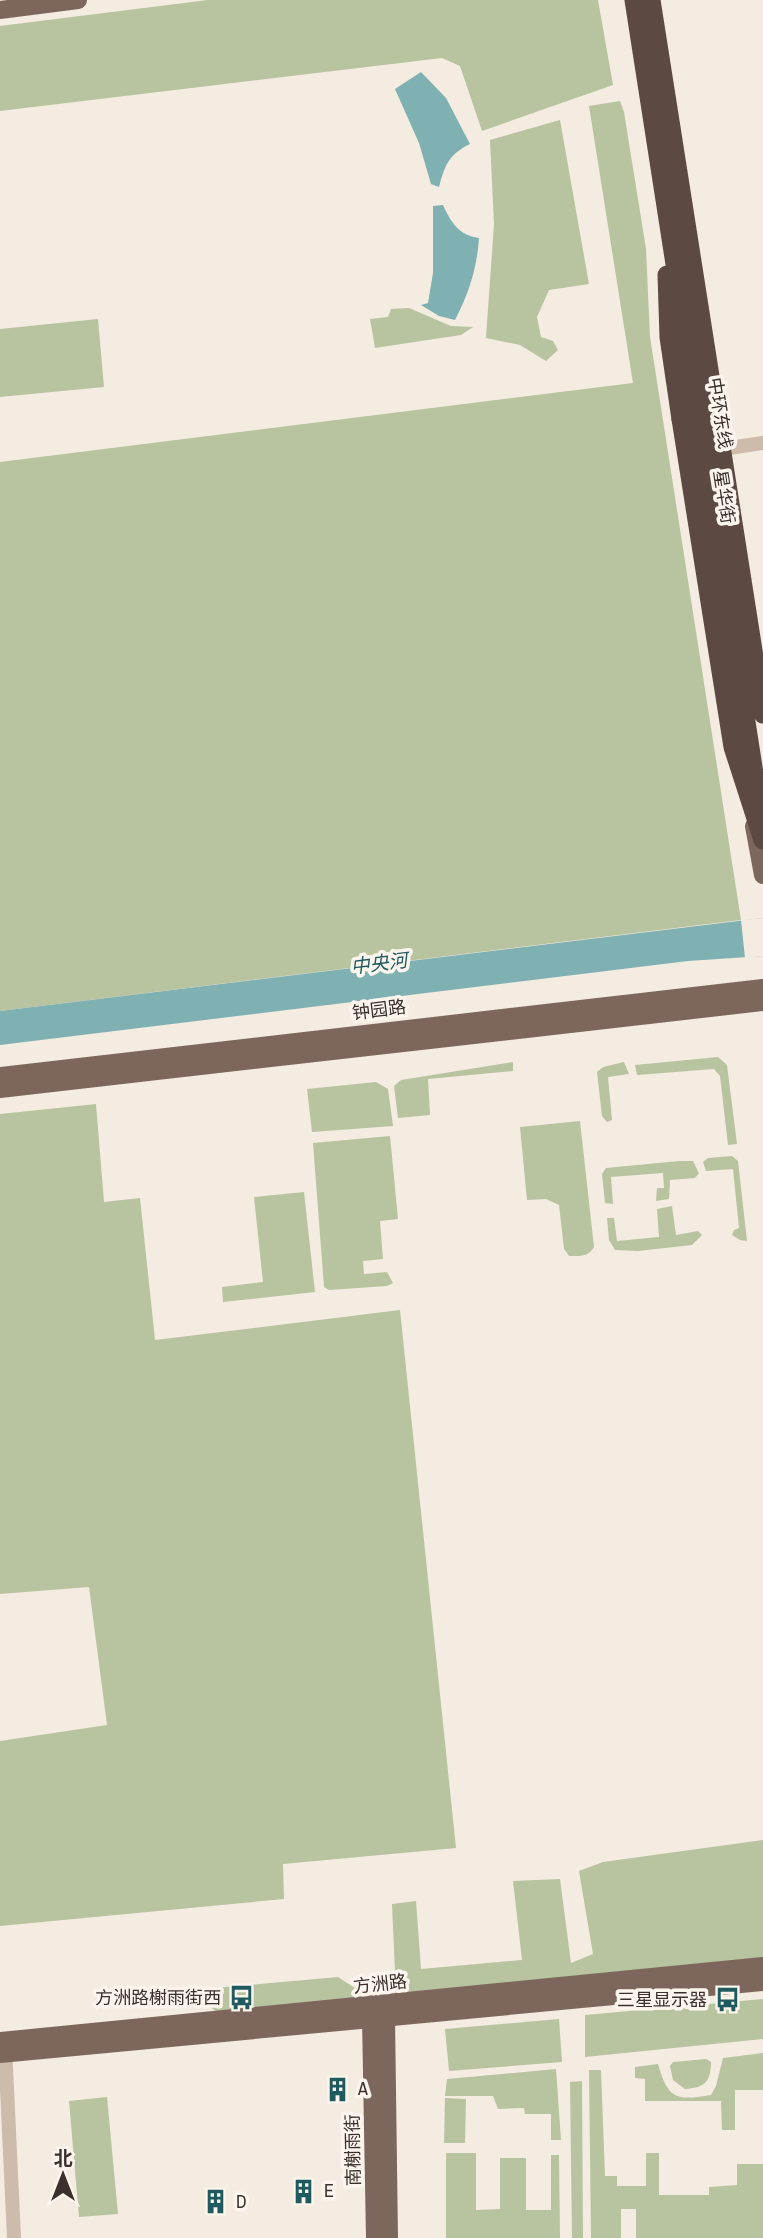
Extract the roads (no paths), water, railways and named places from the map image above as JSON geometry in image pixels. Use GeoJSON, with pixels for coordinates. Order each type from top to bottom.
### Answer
{"type":"FeatureCollection","features":[{"type":"Feature","properties":{"kind":"highway","name":"中环东线"},"geometry":{"type":"LineString","coordinates":[[634,0],[763,832]]}},
{"type":"Feature","properties":{"kind":"highway","name":"中环东线"},"geometry":{"type":"LineString","coordinates":[[650,0],[763,714]]}},
{"type":"Feature","properties":{"kind":"highway"},"geometry":{"type":"LineString","coordinates":[[666,260],[669,337],[733,747],[763,840]]}},
{"type":"Feature","properties":{"kind":"main road"},"geometry":{"type":"LineString","coordinates":[[0,10],[78,0]]}},
{"type":"Feature","properties":{"kind":"main road","name":"星华街"},"geometry":{"type":"LineString","coordinates":[[625,0],[740,745],[763,875]]}},
{"type":"Feature","properties":{"kind":"main road"},"geometry":{"type":"LineString","coordinates":[[643,0],[657,96],[681,136]]}},
{"type":"Feature","properties":{"kind":"main road"},"geometry":{"type":"LineString","coordinates":[[650,0],[663,22]]}},
{"type":"Feature","properties":{"kind":"main road","name":"星华街"},"geometry":{"type":"LineString","coordinates":[[659,0],[763,666]]}},
{"type":"Feature","properties":{"kind":"main road","name":"钟园路"},"geometry":{"type":"LineString","coordinates":[[0,1076],[763,988]]}},
{"type":"Feature","properties":{"kind":"main road","name":"钟园路"},"geometry":{"type":"LineString","coordinates":[[0,1089],[763,1002]]}},
{"type":"Feature","properties":{"kind":"main road","name":"方洲路"},"geometry":{"type":"LineString","coordinates":[[378,2013],[763,1966]]}},
{"type":"Feature","properties":{"kind":"main road","name":"方洲路"},"geometry":{"type":"LineString","coordinates":[[3,2047],[763,1982]]}},
{"type":"Feature","properties":{"kind":"main road","name":"南榭雨街"},"geometry":{"type":"LineString","coordinates":[[375,2238],[378,2013]]}},
{"type":"Feature","properties":{"kind":"main road","name":"南榭雨街"},"geometry":{"type":"LineString","coordinates":[[378,2013],[389,2238]]}},
{"type":"Feature","properties":{"kind":"street"},"geometry":{"type":"LineString","coordinates":[[729,448],[763,443]]}},
{"type":"Feature","properties":{"kind":"street"},"geometry":{"type":"LineString","coordinates":[[3,2047],[14,2238]]}},
{"type":"Feature","properties":{"kind":"water"},"geometry":{"type":"Polygon","coordinates":[[[421,72],[446,98],[470,144],[448,161],[439,187],[431,184],[419,143],[395,89],[421,72]]]}},
{"type":"Feature","properties":{"kind":"water"},"geometry":{"type":"Polygon","coordinates":[[[443,205],[460,231],[479,238],[472,280],[455,320],[439,316],[421,305],[428,303],[433,273],[433,206],[443,205]]]}},
{"type":"Feature","properties":{"kind":"water"},"geometry":{"type":"Polygon","coordinates":[[[763,918],[763,956],[688,961],[0,1045],[0,1011],[763,918]]]}},
{"type":"Feature","properties":{"kind":"place","name":"方洲路榭雨街西"},"geometry":{"type":"Point","coordinates":[241,1998]}},
{"type":"Feature","properties":{"kind":"place","name":"三星显示器"},"geometry":{"type":"Point","coordinates":[727,2000]}},
{"type":"Feature","properties":{"kind":"place","name":"A"},"geometry":{"type":"Point","coordinates":[338,2089]}},
{"type":"Feature","properties":{"kind":"place","name":"E"},"geometry":{"type":"Point","coordinates":[304,2191]}},
{"type":"Feature","properties":{"kind":"place","name":"D"},"geometry":{"type":"Point","coordinates":[216,2202]}},
{"type":"Feature","properties":{"kind":"water label","name":"中央河"},"geometry":{"type":"Point","coordinates":[379,963]}}]}
